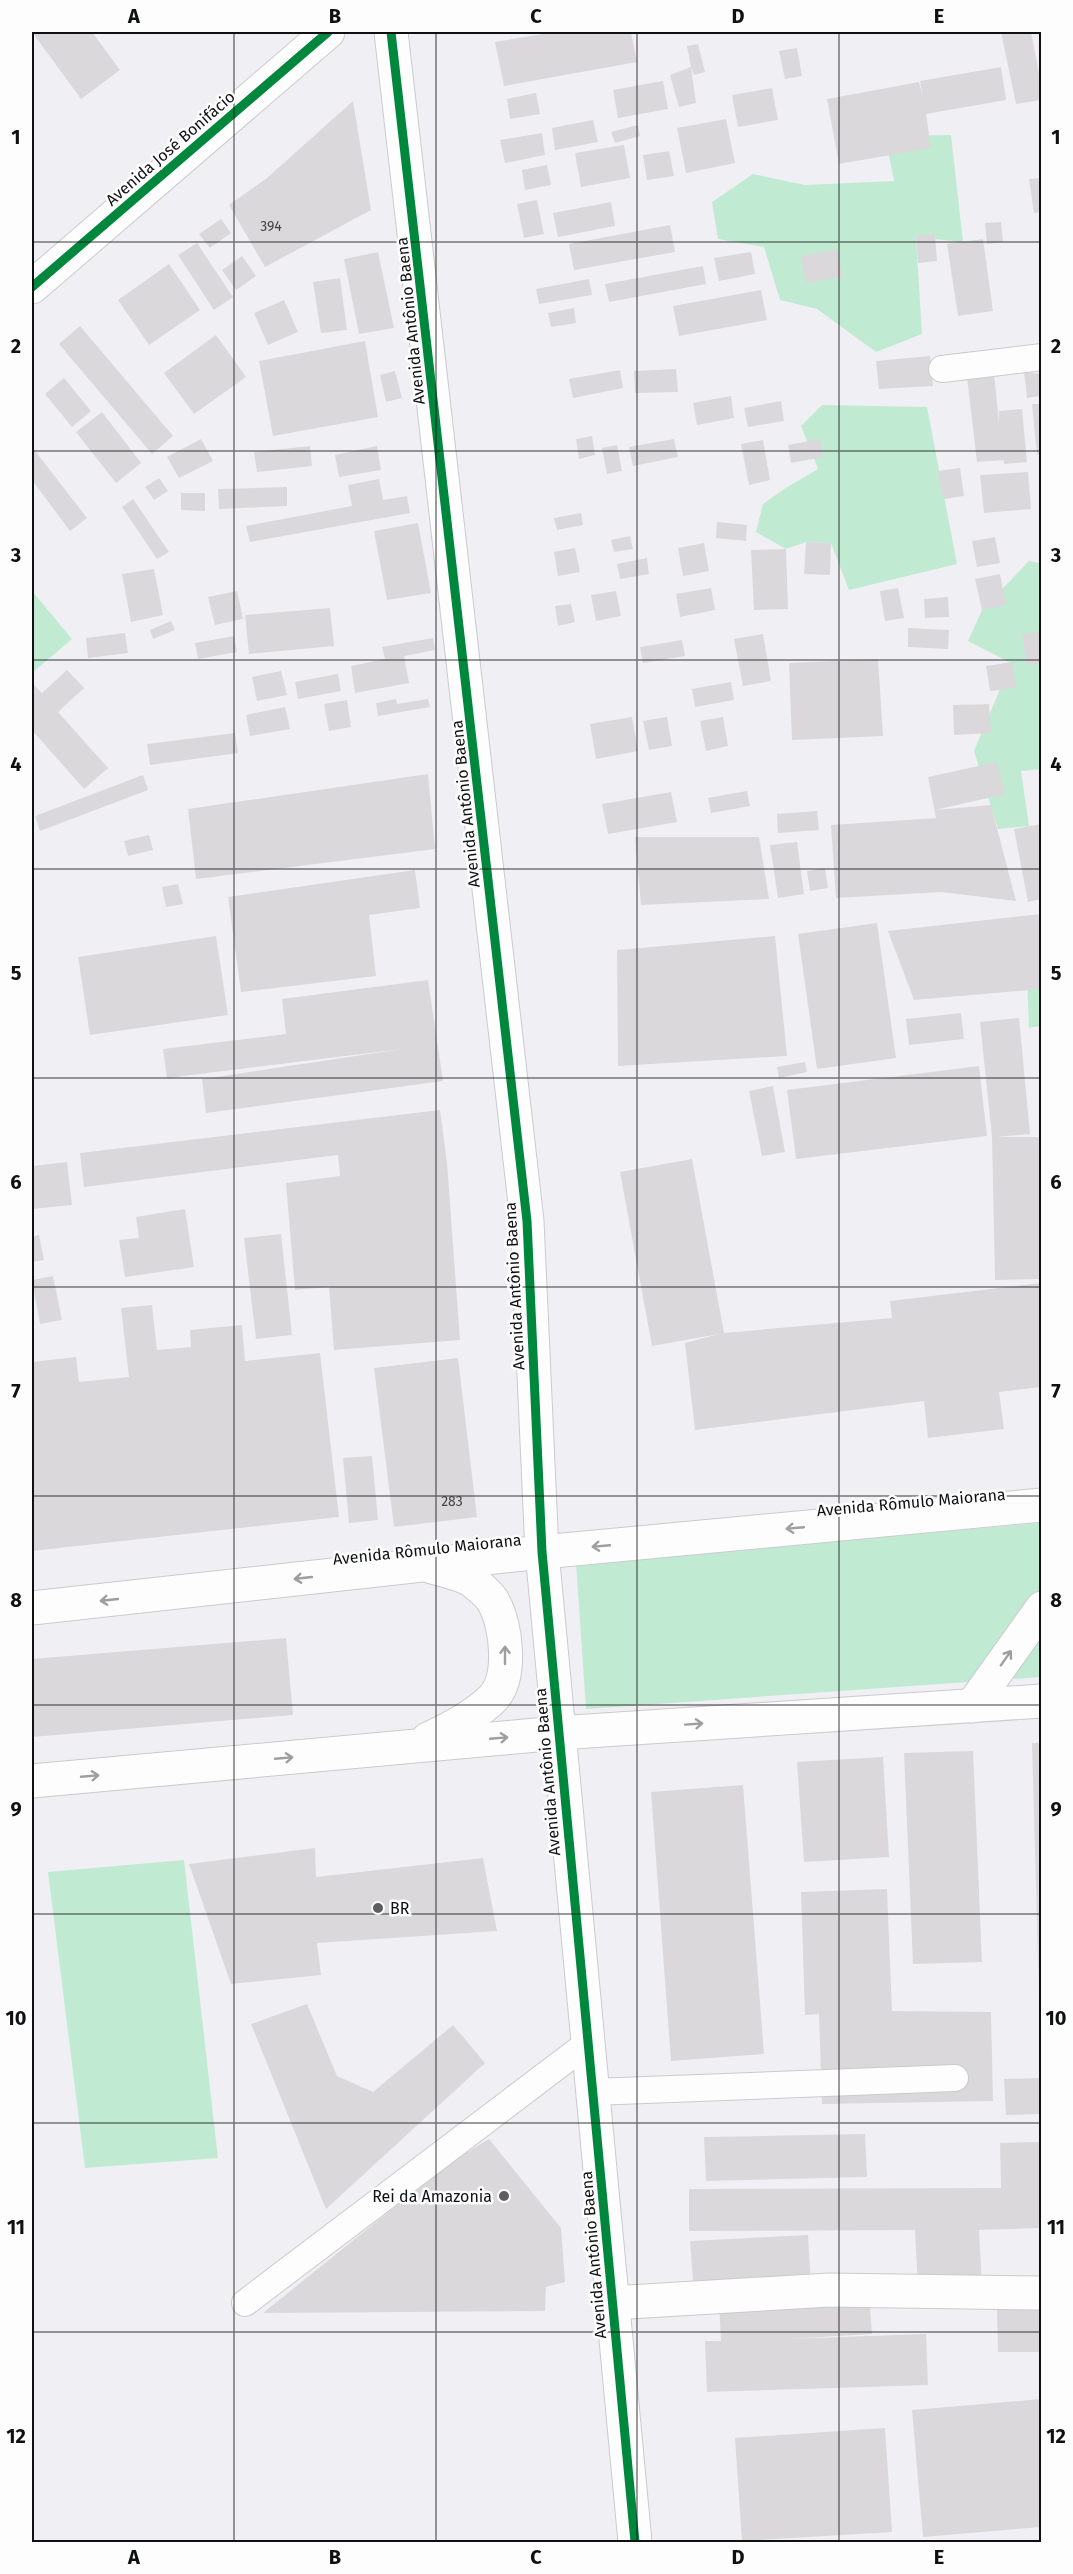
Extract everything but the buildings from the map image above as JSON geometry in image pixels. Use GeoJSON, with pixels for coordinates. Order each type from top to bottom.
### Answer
{"type":"FeatureCollection","features":[{"type":"Feature","properties":{"kind":"street","name":"Avenida José Bonifácio"},"geometry":{"type":"LineString","coordinates":[[32,287],[328,32]]}},
{"type":"Feature","properties":{"kind":"street","name":"Avenida Antônio Baena"},"geometry":{"type":"LineString","coordinates":[[391,32],[527,1221],[542,1552],[635,2542]]}},
{"type":"Feature","properties":{"kind":"street","name":"Avenida Rômulo Maiorana"},"geometry":{"type":"LineString","coordinates":[[32,1608],[542,1552],[1041,1504]]}},
{"type":"Feature","properties":{"kind":"street"},"geometry":{"type":"LineString","coordinates":[[410,1746],[452,1729],[493,1699],[505,1671],[503,1628],[494,1601],[473,1581],[424,1565]]}},
{"type":"Feature","properties":{"kind":"street"},"geometry":{"type":"LineString","coordinates":[[972,1706],[1041,1608]]}},
{"type":"Feature","properties":{"kind":"street"},"geometry":{"type":"LineString","coordinates":[[32,1781],[558,1733],[1041,1701]]}},
{"type":"Feature","properties":{"kind":"street"},"geometry":{"type":"LineString","coordinates":[[612,2303],[829,2290],[1041,2293]]}},
{"type":"Feature","properties":{"kind":"lane"},"geometry":{"type":"LineString","coordinates":[[942,369],[1041,357]]}},
{"type":"Feature","properties":{"kind":"lane"},"geometry":{"type":"LineString","coordinates":[[245,2303],[588,2043]]}},
{"type":"Feature","properties":{"kind":"lane"},"geometry":{"type":"LineString","coordinates":[[593,2092],[955,2078]]}},
{"type":"Feature","properties":{"kind":"green space"},"geometry":{"type":"Polygon","coordinates":[[[951,135],[963,242],[916,237],[922,334],[876,352],[817,309],[780,300],[764,247],[718,239],[712,202],[753,174],[805,185],[894,181],[885,136],[951,135]]]}},
{"type":"Feature","properties":{"kind":"green space"},"geometry":{"type":"Polygon","coordinates":[[[822,405],[927,407],[957,564],[849,590],[831,543],[806,542],[786,549],[756,532],[763,504],[818,469],[801,426],[822,405]]]}},
{"type":"Feature","properties":{"kind":"green space"},"geometry":{"type":"Polygon","coordinates":[[[1029,561],[1041,563],[1041,769],[1021,771],[1029,826],[998,829],[974,751],[1011,663],[968,641],[982,610],[1029,561]]]}},
{"type":"Feature","properties":{"kind":"green space"},"geometry":{"type":"Polygon","coordinates":[[[32,591],[72,639],[32,673],[32,591]]]}},
{"type":"Feature","properties":{"kind":"green space"},"geometry":{"type":"Polygon","coordinates":[[[1042,949],[1041,1026],[1029,1028],[1026,950],[1042,949]]]}},
{"type":"Feature","properties":{"kind":"green space"},"geometry":{"type":"Polygon","coordinates":[[[1041,1523],[1041,1677],[586,1709],[576,1563],[1041,1523]]]}},
{"type":"Feature","properties":{"kind":"green space"},"geometry":{"type":"Polygon","coordinates":[[[184,1860],[218,2158],[85,2168],[48,1872],[184,1860]]]}},
{"type":"Feature","properties":{"kind":"cycle path"},"geometry":{"type":"LineString","coordinates":[[32,287],[328,32]]}},
{"type":"Feature","properties":{"kind":"cycle path"},"geometry":{"type":"LineString","coordinates":[[391,32],[527,1221],[542,1552],[635,2542]]}},
{"type":"Feature","properties":{"kind":"place","name":"BR"},"geometry":{"type":"Point","coordinates":[378,1908]}},
{"type":"Feature","properties":{"kind":"place","name":"Rei da Amazonia"},"geometry":{"type":"Point","coordinates":[504,2196]}}]}
